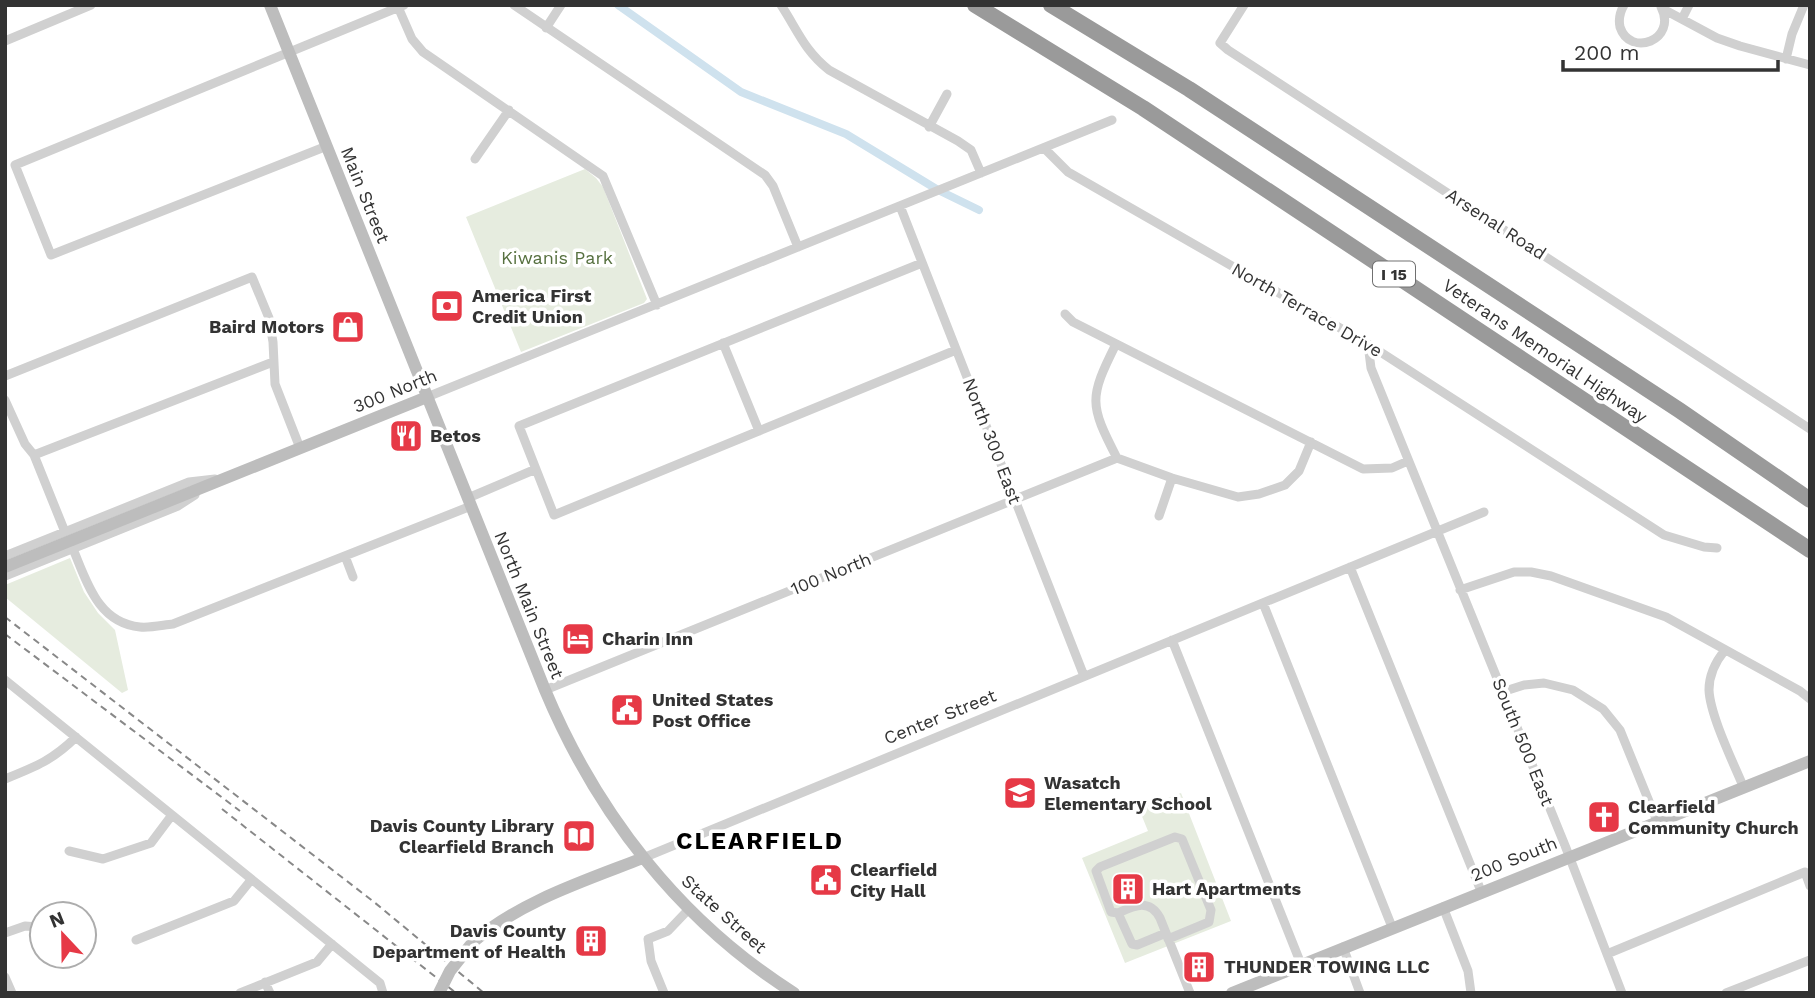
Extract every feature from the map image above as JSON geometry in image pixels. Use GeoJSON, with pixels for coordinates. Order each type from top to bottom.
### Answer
{"type":"FeatureCollection","features":[{"type":"Feature","properties":{"kind":"highway","name":"Veterans Memorial Highway"},"geometry":{"type":"LineString","coordinates":[[975,5],[1143,108],[1810,550]]}},
{"type":"Feature","properties":{"kind":"highway","name":"Veterans Memorial Highway"},"geometry":{"type":"LineString","coordinates":[[1051,5],[1247,127],[1679,410],[1810,500]]}},
{"type":"Feature","properties":{"kind":"main road","name":"Main Street"},"geometry":{"type":"LineString","coordinates":[[270,5],[428,397]]}},
{"type":"Feature","properties":{"kind":"main road","name":"300 North"},"geometry":{"type":"LineString","coordinates":[[5,567],[428,397]]}},
{"type":"Feature","properties":{"kind":"main road","name":"North Main Street"},"geometry":{"type":"LineString","coordinates":[[428,397],[545,690],[576,759],[613,818]]}},
{"type":"Feature","properties":{"kind":"main road","name":"200 South"},"geometry":{"type":"LineString","coordinates":[[1232,993],[1810,761]]}},
{"type":"Feature","properties":{"kind":"main road","name":"State Street"},"geometry":{"type":"LineString","coordinates":[[613,818],[643,858],[690,909],[745,959],[794,993]]}},
{"type":"Feature","properties":{"kind":"main road","name":"Center Street"},"geometry":{"type":"LineString","coordinates":[[439,993],[450,971],[472,942],[491,926],[529,904],[643,858]]}},
{"type":"Feature","properties":{"kind":"street"},"geometry":{"type":"LineString","coordinates":[[5,41],[91,5]]}},
{"type":"Feature","properties":{"kind":"street"},"geometry":{"type":"LineString","coordinates":[[514,5],[765,175],[773,186],[798,247]]}},
{"type":"Feature","properties":{"kind":"street"},"geometry":{"type":"LineString","coordinates":[[546,27],[561,5]]}},
{"type":"Feature","properties":{"kind":"street"},"geometry":{"type":"LineString","coordinates":[[781,5],[814,58],[829,70],[958,141],[971,150],[981,173]]}},
{"type":"Feature","properties":{"kind":"street","name":"Arsenal Road"},"geometry":{"type":"LineString","coordinates":[[1244,5],[1220,43],[1228,50],[1810,429]]}},
{"type":"Feature","properties":{"kind":"street"},"geometry":{"type":"LineString","coordinates":[[1624,5],[1619,20],[1622,31],[1630,40],[1640,43],[1648,43],[1664,29],[1666,18],[1662,7]]}},
{"type":"Feature","properties":{"kind":"street"},"geometry":{"type":"LineString","coordinates":[[1664,29],[1682,19],[1689,5]]}},
{"type":"Feature","properties":{"kind":"street"},"geometry":{"type":"LineString","coordinates":[[1786,59],[1792,34],[1804,5]]}},
{"type":"Feature","properties":{"kind":"street"},"geometry":{"type":"LineString","coordinates":[[327,146],[51,256],[15,165],[401,6],[409,34],[419,49],[603,176],[657,305]]}},
{"type":"Feature","properties":{"kind":"street"},"geometry":{"type":"LineString","coordinates":[[1662,7],[1717,38],[1810,65]]}},
{"type":"Feature","properties":{"kind":"street"},"geometry":{"type":"LineString","coordinates":[[929,127],[947,94]]}},
{"type":"Feature","properties":{"kind":"street"},"geometry":{"type":"LineString","coordinates":[[475,159],[509,110]]}},
{"type":"Feature","properties":{"kind":"street","name":"300 North"},"geometry":{"type":"LineString","coordinates":[[428,397],[1112,120]]}},
{"type":"Feature","properties":{"kind":"street","name":"North Terrace Drive"},"geometry":{"type":"LineString","coordinates":[[1044,148],[1068,172],[1368,344],[1664,535],[1704,547],[1717,548]]}},
{"type":"Feature","properties":{"kind":"street","name":"North 300 East"},"geometry":{"type":"LineString","coordinates":[[900,206],[1084,676]]}},
{"type":"Feature","properties":{"kind":"street"},"geometry":{"type":"LineString","coordinates":[[922,262],[519,426],[554,515],[956,350]]}},
{"type":"Feature","properties":{"kind":"street"},"geometry":{"type":"LineString","coordinates":[[5,376],[252,277],[268,318],[273,342],[275,384],[300,448]]}},
{"type":"Feature","properties":{"kind":"street"},"geometry":{"type":"LineString","coordinates":[[1065,314],[1073,322],[1363,469],[1392,468],[1408,461]]}},
{"type":"Feature","properties":{"kind":"street"},"geometry":{"type":"LineString","coordinates":[[723,343],[759,431]]}},
{"type":"Feature","properties":{"kind":"street"},"geometry":{"type":"LineString","coordinates":[[1116,344],[1098,380],[1094,401],[1102,429],[1117,458],[1171,478],[1238,497],[1259,494],[1285,485],[1299,471],[1311,442]]}},
{"type":"Feature","properties":{"kind":"street","name":"South 500 East"},"geometry":{"type":"LineString","coordinates":[[1368,344],[1371,368],[1622,993]]}},
{"type":"Feature","properties":{"kind":"street"},"geometry":{"type":"LineString","coordinates":[[34,455],[272,362]]}},
{"type":"Feature","properties":{"kind":"street"},"geometry":{"type":"LineString","coordinates":[[5,400],[25,444],[34,455],[65,532]]}},
{"type":"Feature","properties":{"kind":"street","name":"100 North"},"geometry":{"type":"LineString","coordinates":[[545,690],[1117,458]]}},
{"type":"Feature","properties":{"kind":"street"},"geometry":{"type":"LineString","coordinates":[[73,549],[103,611],[124,624],[142,628],[173,624],[345,556],[470,502],[536,469]]}},
{"type":"Feature","properties":{"kind":"street"},"geometry":{"type":"LineString","coordinates":[[1159,516],[1171,478]]}},
{"type":"Feature","properties":{"kind":"street"},"geometry":{"type":"LineString","coordinates":[[5,556],[189,482],[224,479]]}},
{"type":"Feature","properties":{"kind":"street"},"geometry":{"type":"LineString","coordinates":[[5,576],[178,506],[224,479]]}},
{"type":"Feature","properties":{"kind":"street","name":"Center Street"},"geometry":{"type":"LineString","coordinates":[[643,858],[1484,512]]}},
{"type":"Feature","properties":{"kind":"street"},"geometry":{"type":"LineString","coordinates":[[345,556],[353,577]]}},
{"type":"Feature","properties":{"kind":"street"},"geometry":{"type":"LineString","coordinates":[[1350,567],[1481,891]]}},
{"type":"Feature","properties":{"kind":"street"},"geometry":{"type":"LineString","coordinates":[[1460,590],[1514,572],[1551,576],[1666,617],[1801,691],[1810,699]]}},
{"type":"Feature","properties":{"kind":"street"},"geometry":{"type":"LineString","coordinates":[[1263,603],[1392,927]]}},
{"type":"Feature","properties":{"kind":"street"},"geometry":{"type":"LineString","coordinates":[[1172,640],[1301,964]]}},
{"type":"Feature","properties":{"kind":"street"},"geometry":{"type":"LineString","coordinates":[[1726,650],[1711,674],[1709,691],[1714,713],[1743,786]]}},
{"type":"Feature","properties":{"kind":"street"},"geometry":{"type":"LineString","coordinates":[[5,680],[332,944],[380,984],[383,993]]}},
{"type":"Feature","properties":{"kind":"street"},"geometry":{"type":"LineString","coordinates":[[1502,692],[1524,685],[1544,683],[1573,690],[1604,709],[1620,730],[1657,821]]}},
{"type":"Feature","properties":{"kind":"street"},"geometry":{"type":"LineString","coordinates":[[5,779],[46,763],[76,737]]}},
{"type":"Feature","properties":{"kind":"street"},"geometry":{"type":"LineString","coordinates":[[69,851],[103,859],[151,843],[172,815]]}},
{"type":"Feature","properties":{"kind":"street"},"geometry":{"type":"LineString","coordinates":[[1118,913],[1132,944],[1137,945],[1167,936],[1209,922],[1211,910],[1182,839],[1175,837],[1096,871],[1111,912],[1118,913],[1139,904],[1157,912],[1167,936],[1190,993]]}},
{"type":"Feature","properties":{"kind":"street"},"geometry":{"type":"LineString","coordinates":[[1607,954],[1805,872],[1810,886]]}},
{"type":"Feature","properties":{"kind":"street"},"geometry":{"type":"LineString","coordinates":[[136,940],[234,901],[251,880]]}},
{"type":"Feature","properties":{"kind":"street"},"geometry":{"type":"LineString","coordinates":[[1443,907],[1468,971],[1471,993]]}},
{"type":"Feature","properties":{"kind":"street"},"geometry":{"type":"LineString","coordinates":[[664,993],[651,961],[648,939],[668,931],[690,909]]}},
{"type":"Feature","properties":{"kind":"street"},"geometry":{"type":"LineString","coordinates":[[5,933],[28,926]]}},
{"type":"Feature","properties":{"kind":"street"},"geometry":{"type":"LineString","coordinates":[[240,993],[317,962],[332,944]]}},
{"type":"Feature","properties":{"kind":"street"},"geometry":{"type":"LineString","coordinates":[[1343,947],[1360,993]]}},
{"type":"Feature","properties":{"kind":"street"},"geometry":{"type":"LineString","coordinates":[[1726,993],[1810,960]]}},
{"type":"Feature","properties":{"kind":"street"},"geometry":{"type":"LineString","coordinates":[[5,977],[12,993]]}},
{"type":"Feature","properties":{"kind":"street"},"geometry":{"type":"LineString","coordinates":[[265,982],[270,993]]}},
{"type":"Feature","properties":{"kind":"green space","name":"Kiwanis Park"},"geometry":{"type":"Polygon","coordinates":[[[585,169],[603,187],[647,299],[644,303],[521,352],[466,217],[585,169]]]}},
{"type":"Feature","properties":{"kind":"green space"},"geometry":{"type":"Polygon","coordinates":[[[70,558],[84,592],[98,613],[115,630],[128,690],[122,693],[5,597],[5,585],[70,558]]]}},
{"type":"Feature","properties":{"kind":"green space"},"geometry":{"type":"Polygon","coordinates":[[[1181,793],[1231,921],[1125,963],[1082,858],[1148,831],[1139,809],[1181,793]]]}},
{"type":"Feature","properties":{"kind":"waterway"},"geometry":{"type":"LineString","coordinates":[[618,5],[741,92],[846,134],[938,190],[979,210]]}},
{"type":"Feature","properties":{"kind":"railway"},"geometry":{"type":"LineString","coordinates":[[5,617],[374,902],[484,993]]}},
{"type":"Feature","properties":{"kind":"railway"},"geometry":{"type":"LineString","coordinates":[[5,634],[240,811]]}},
{"type":"Feature","properties":{"kind":"railway"},"geometry":{"type":"LineString","coordinates":[[222,809],[456,993]]}},
{"type":"Feature","properties":{"kind":"place","name":"America First Credit Union"},"geometry":{"type":"Point","coordinates":[447,306]}},
{"type":"Feature","properties":{"kind":"place","name":"Baird Motors"},"geometry":{"type":"Point","coordinates":[348,327]}},
{"type":"Feature","properties":{"kind":"place","name":"Betos"},"geometry":{"type":"Point","coordinates":[406,436]}},
{"type":"Feature","properties":{"kind":"place","name":"Charin Inn"},"geometry":{"type":"Point","coordinates":[578,639]}},
{"type":"Feature","properties":{"kind":"place","name":"United States Post Office"},"geometry":{"type":"Point","coordinates":[627,710]}},
{"type":"Feature","properties":{"kind":"place","name":"Wasatch Elementary School"},"geometry":{"type":"Point","coordinates":[1020,793]}},
{"type":"Feature","properties":{"kind":"place","name":"Clearfield Community Church"},"geometry":{"type":"Point","coordinates":[1604,817]}},
{"type":"Feature","properties":{"kind":"place","name":"Davis County Library Clearfield Branch"},"geometry":{"type":"Point","coordinates":[579,836]}},
{"type":"Feature","properties":{"kind":"place","name":"Clearfield City Hall"},"geometry":{"type":"Point","coordinates":[826,880]}},
{"type":"Feature","properties":{"kind":"place","name":"Hart Apartments"},"geometry":{"type":"Point","coordinates":[1128,889]}},
{"type":"Feature","properties":{"kind":"place","name":"Davis County Department of Health"},"geometry":{"type":"Point","coordinates":[591,941]}},
{"type":"Feature","properties":{"kind":"place","name":"THUNDER TOWING LLC"},"geometry":{"type":"Point","coordinates":[1199,967]}},
{"type":"Feature","properties":{"kind":"district","name":"CLEARFIELD"},"geometry":{"type":"Point","coordinates":[760,841]}}]}
